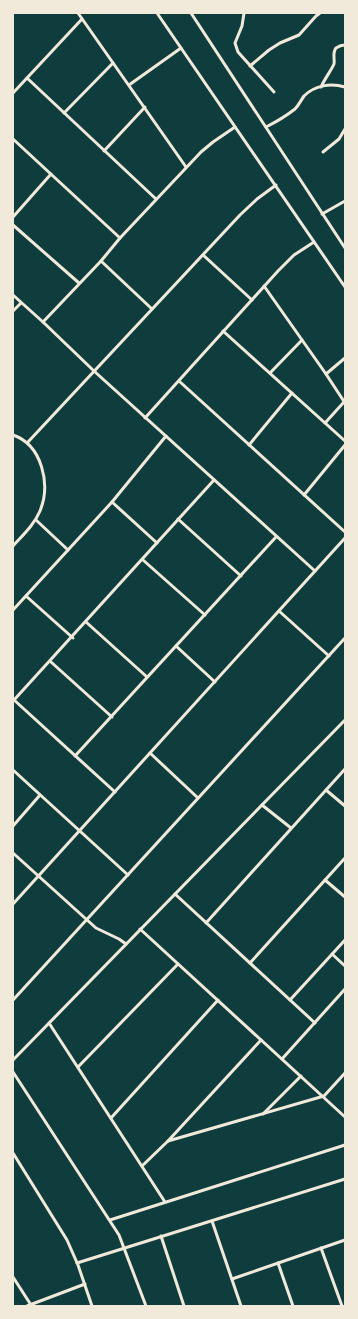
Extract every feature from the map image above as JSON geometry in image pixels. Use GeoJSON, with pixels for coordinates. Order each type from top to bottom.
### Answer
{"type":"FeatureCollection","features":[{"type":"Feature","properties":{"kind":"street"},"geometry":{"type":"LineString","coordinates":[[78,13],[186,167]]}},
{"type":"Feature","properties":{"kind":"street"},"geometry":{"type":"LineString","coordinates":[[157,13],[345,287]]}},
{"type":"Feature","properties":{"kind":"street"},"geometry":{"type":"LineString","coordinates":[[190,13],[345,248]]}},
{"type":"Feature","properties":{"kind":"street"},"geometry":{"type":"LineString","coordinates":[[193,17],[197,13]]}},
{"type":"Feature","properties":{"kind":"street"},"geometry":{"type":"LineString","coordinates":[[244,13],[242,26],[235,43],[238,52],[274,92]]}},
{"type":"Feature","properties":{"kind":"street"},"geometry":{"type":"LineString","coordinates":[[250,66],[269,50],[298,35],[320,13]]}},
{"type":"Feature","properties":{"kind":"street"},"geometry":{"type":"LineString","coordinates":[[13,93],[82,19]]}},
{"type":"Feature","properties":{"kind":"street"},"geometry":{"type":"LineString","coordinates":[[321,87],[326,76],[333,67],[334,51],[336,48],[345,45]]}},
{"type":"Feature","properties":{"kind":"street"},"geometry":{"type":"LineString","coordinates":[[129,85],[181,48]]}},
{"type":"Feature","properties":{"kind":"street"},"geometry":{"type":"LineString","coordinates":[[64,113],[113,63]]}},
{"type":"Feature","properties":{"kind":"street"},"geometry":{"type":"LineString","coordinates":[[27,78],[156,200]]}},
{"type":"Feature","properties":{"kind":"street"},"geometry":{"type":"LineString","coordinates":[[266,128],[296,108],[304,96],[315,89],[335,84],[345,87]]}},
{"type":"Feature","properties":{"kind":"street"},"geometry":{"type":"LineString","coordinates":[[104,151],[145,107]]}},
{"type":"Feature","properties":{"kind":"street"},"geometry":{"type":"LineString","coordinates":[[43,322],[101,261],[120,238],[186,167],[207,146],[236,127]]}},
{"type":"Feature","properties":{"kind":"street"},"geometry":{"type":"LineString","coordinates":[[323,152],[344,134],[345,129]]}},
{"type":"Feature","properties":{"kind":"street"},"geometry":{"type":"LineString","coordinates":[[13,139],[120,238]]}},
{"type":"Feature","properties":{"kind":"street"},"geometry":{"type":"LineString","coordinates":[[13,217],[51,174]]}},
{"type":"Feature","properties":{"kind":"street"},"geometry":{"type":"LineString","coordinates":[[28,442],[152,308],[257,199],[276,185]]}},
{"type":"Feature","properties":{"kind":"street"},"geometry":{"type":"LineString","coordinates":[[322,214],[345,201]]}},
{"type":"Feature","properties":{"kind":"street"},"geometry":{"type":"LineString","coordinates":[[13,226],[79,283]]}},
{"type":"Feature","properties":{"kind":"street"},"geometry":{"type":"LineString","coordinates":[[146,418],[264,286],[294,255],[314,242]]}},
{"type":"Feature","properties":{"kind":"street"},"geometry":{"type":"LineString","coordinates":[[203,255],[252,300]]}},
{"type":"Feature","properties":{"kind":"street"},"geometry":{"type":"LineString","coordinates":[[101,261],[152,308]]}},
{"type":"Feature","properties":{"kind":"street"},"geometry":{"type":"LineString","coordinates":[[264,286],[345,403],[325,423]]}},
{"type":"Feature","properties":{"kind":"street"},"geometry":{"type":"LineString","coordinates":[[13,295],[94,371],[314,571]]}},
{"type":"Feature","properties":{"kind":"street"},"geometry":{"type":"LineString","coordinates":[[13,311],[21,303]]}},
{"type":"Feature","properties":{"kind":"street"},"geometry":{"type":"LineString","coordinates":[[224,331],[345,441]]}},
{"type":"Feature","properties":{"kind":"street"},"geometry":{"type":"LineString","coordinates":[[270,373],[302,340]]}},
{"type":"Feature","properties":{"kind":"street"},"geometry":{"type":"LineString","coordinates":[[326,374],[345,358]]}},
{"type":"Feature","properties":{"kind":"street"},"geometry":{"type":"LineString","coordinates":[[179,381],[345,532]]}},
{"type":"Feature","properties":{"kind":"street"},"geometry":{"type":"LineString","coordinates":[[249,445],[292,393]]}},
{"type":"Feature","properties":{"kind":"street"},"geometry":{"type":"LineString","coordinates":[[13,434],[28,442],[38,458],[42,470],[44,486],[44,499],[36,520],[13,546]]}},
{"type":"Feature","properties":{"kind":"street"},"geometry":{"type":"LineString","coordinates":[[13,610],[112,502],[166,436]]}},
{"type":"Feature","properties":{"kind":"street"},"geometry":{"type":"LineString","coordinates":[[304,495],[345,445]]}},
{"type":"Feature","properties":{"kind":"street"},"geometry":{"type":"LineString","coordinates":[[115,792],[14,700],[73,638],[214,480]]}},
{"type":"Feature","properties":{"kind":"street"},"geometry":{"type":"LineString","coordinates":[[112,502],[157,543]]}},
{"type":"Feature","properties":{"kind":"street"},"geometry":{"type":"LineString","coordinates":[[178,519],[241,576]]}},
{"type":"Feature","properties":{"kind":"street"},"geometry":{"type":"LineString","coordinates":[[36,520],[68,550]]}},
{"type":"Feature","properties":{"kind":"street"},"geometry":{"type":"LineString","coordinates":[[75,756],[276,537]]}},
{"type":"Feature","properties":{"kind":"street"},"geometry":{"type":"LineString","coordinates":[[13,904],[345,538]]}},
{"type":"Feature","properties":{"kind":"street"},"geometry":{"type":"LineString","coordinates":[[143,560],[205,615]]}},
{"type":"Feature","properties":{"kind":"street"},"geometry":{"type":"LineString","coordinates":[[26,596],[73,638]]}},
{"type":"Feature","properties":{"kind":"street"},"geometry":{"type":"LineString","coordinates":[[278,611],[328,656]]}},
{"type":"Feature","properties":{"kind":"street"},"geometry":{"type":"LineString","coordinates":[[86,622],[147,677]]}},
{"type":"Feature","properties":{"kind":"street"},"geometry":{"type":"LineString","coordinates":[[13,1000],[345,638]]}},
{"type":"Feature","properties":{"kind":"street"},"geometry":{"type":"LineString","coordinates":[[176,646],[214,682]]}},
{"type":"Feature","properties":{"kind":"street"},"geometry":{"type":"LineString","coordinates":[[50,662],[112,717]]}},
{"type":"Feature","properties":{"kind":"street"},"geometry":{"type":"LineString","coordinates":[[13,1060],[345,720]]}},
{"type":"Feature","properties":{"kind":"street"},"geometry":{"type":"LineString","coordinates":[[150,753],[198,798]]}},
{"type":"Feature","properties":{"kind":"street"},"geometry":{"type":"LineString","coordinates":[[206,923],[345,769]]}},
{"type":"Feature","properties":{"kind":"street"},"geometry":{"type":"LineString","coordinates":[[13,770],[128,875]]}},
{"type":"Feature","properties":{"kind":"street"},"geometry":{"type":"LineString","coordinates":[[326,790],[345,806]]}},
{"type":"Feature","properties":{"kind":"street"},"geometry":{"type":"LineString","coordinates":[[13,826],[40,795]]}},
{"type":"Feature","properties":{"kind":"street"},"geometry":{"type":"LineString","coordinates":[[262,804],[291,828]]}},
{"type":"Feature","properties":{"kind":"street"},"geometry":{"type":"LineString","coordinates":[[13,854],[96,928],[126,944]]}},
{"type":"Feature","properties":{"kind":"street"},"geometry":{"type":"LineString","coordinates":[[250,963],[345,858]]}},
{"type":"Feature","properties":{"kind":"street"},"geometry":{"type":"LineString","coordinates":[[326,880],[345,897]]}},
{"type":"Feature","properties":{"kind":"street"},"geometry":{"type":"LineString","coordinates":[[174,894],[315,1023]]}},
{"type":"Feature","properties":{"kind":"street"},"geometry":{"type":"LineString","coordinates":[[140,930],[324,1096],[345,1117]]}},
{"type":"Feature","properties":{"kind":"street"},"geometry":{"type":"LineString","coordinates":[[290,1000],[345,940]]}},
{"type":"Feature","properties":{"kind":"street"},"geometry":{"type":"LineString","coordinates":[[332,954],[345,966]]}},
{"type":"Feature","properties":{"kind":"street"},"geometry":{"type":"LineString","coordinates":[[78,1067],[178,964]]}},
{"type":"Feature","properties":{"kind":"street"},"geometry":{"type":"LineString","coordinates":[[282,1059],[345,989]]}},
{"type":"Feature","properties":{"kind":"street"},"geometry":{"type":"LineString","coordinates":[[110,1118],[218,1000]]}},
{"type":"Feature","properties":{"kind":"street"},"geometry":{"type":"LineString","coordinates":[[49,1023],[165,1202]]}},
{"type":"Feature","properties":{"kind":"street"},"geometry":{"type":"LineString","coordinates":[[142,1166],[168,1141],[261,1040]]}},
{"type":"Feature","properties":{"kind":"street"},"geometry":{"type":"LineString","coordinates":[[13,1072],[119,1235],[146,1306]]}},
{"type":"Feature","properties":{"kind":"street"},"geometry":{"type":"LineString","coordinates":[[168,1141],[324,1096],[345,1073]]}},
{"type":"Feature","properties":{"kind":"street"},"geometry":{"type":"LineString","coordinates":[[261,1115],[301,1076]]}},
{"type":"Feature","properties":{"kind":"street"},"geometry":{"type":"LineString","coordinates":[[110,1220],[345,1145]]}},
{"type":"Feature","properties":{"kind":"street"},"geometry":{"type":"LineString","coordinates":[[13,1153],[61,1230],[77,1264],[92,1306]]}},
{"type":"Feature","properties":{"kind":"street"},"geometry":{"type":"LineString","coordinates":[[77,1264],[161,1236],[345,1179]]}},
{"type":"Feature","properties":{"kind":"street"},"geometry":{"type":"LineString","coordinates":[[212,1221],[241,1306]]}},
{"type":"Feature","properties":{"kind":"street"},"geometry":{"type":"LineString","coordinates":[[161,1236],[184,1306]]}},
{"type":"Feature","properties":{"kind":"street"},"geometry":{"type":"LineString","coordinates":[[232,1279],[345,1240]]}},
{"type":"Feature","properties":{"kind":"street"},"geometry":{"type":"LineString","coordinates":[[321,1248],[342,1306]]}},
{"type":"Feature","properties":{"kind":"street"},"geometry":{"type":"LineString","coordinates":[[278,1263],[293,1306]]}},
{"type":"Feature","properties":{"kind":"street"},"geometry":{"type":"LineString","coordinates":[[13,1276],[29,1305],[85,1284]]}}]}
